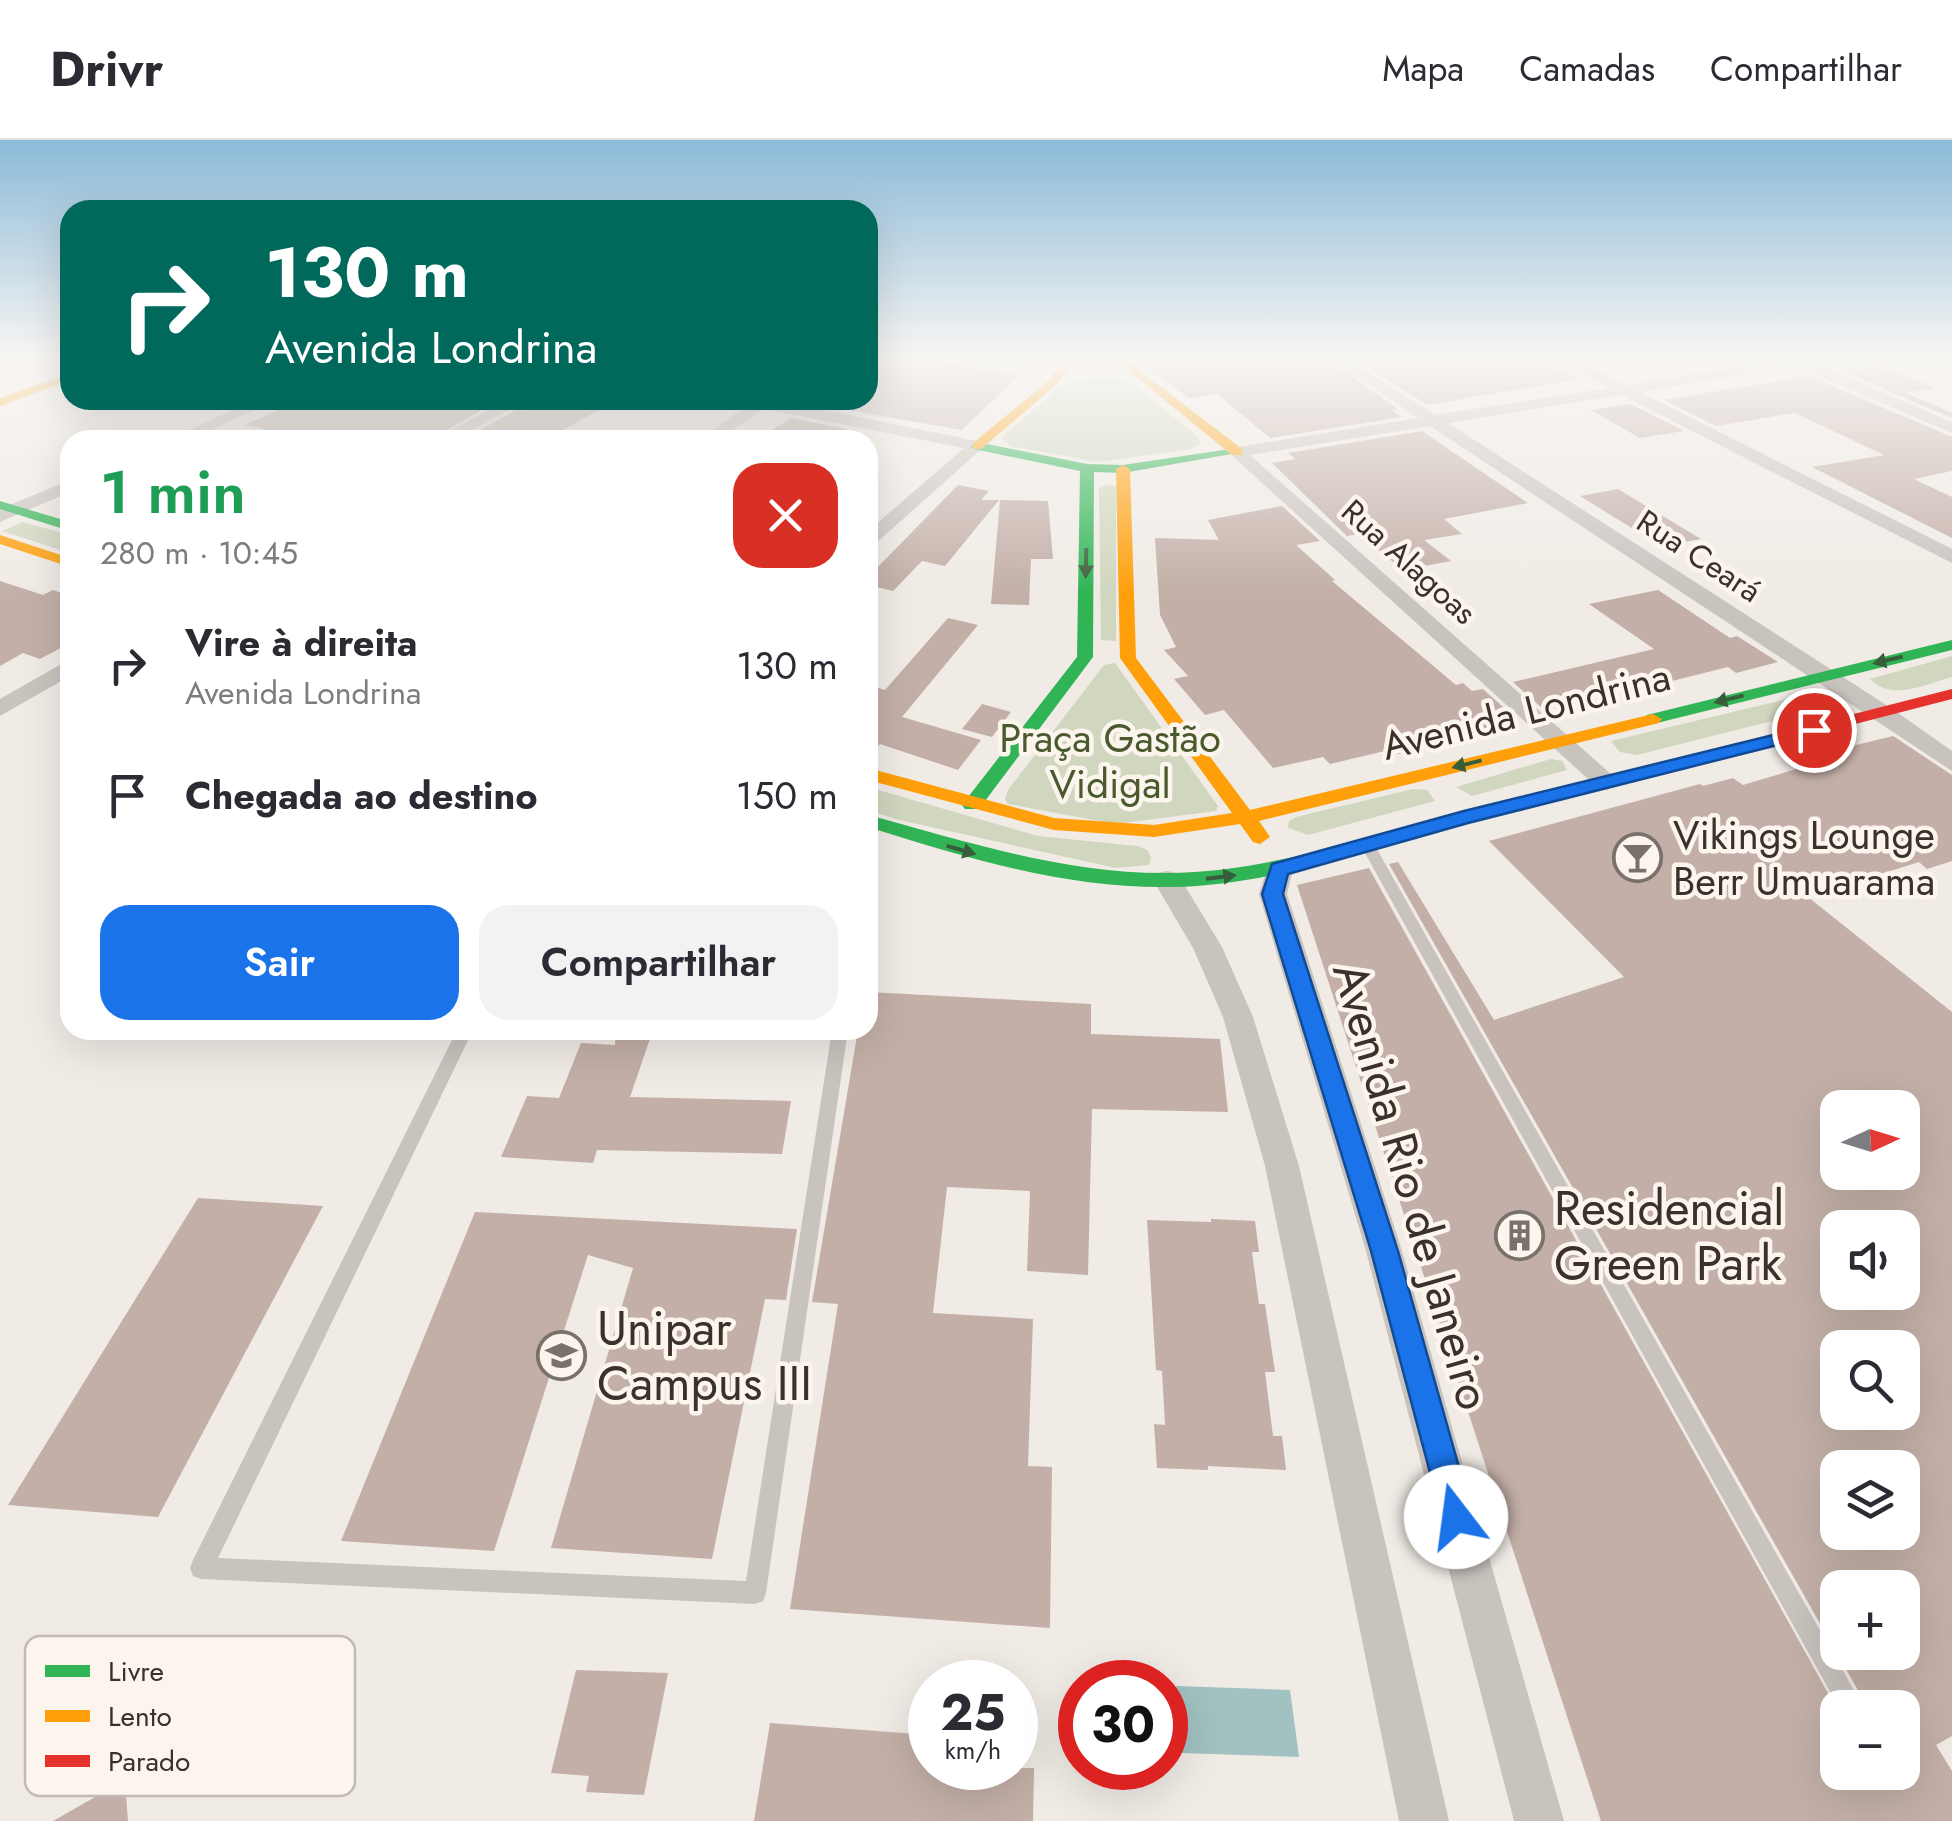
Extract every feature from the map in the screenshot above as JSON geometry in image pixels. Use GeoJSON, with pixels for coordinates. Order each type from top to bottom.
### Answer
{"type":"FeatureCollection","features":[{"type":"Feature","properties":{"kind":"street"},"geometry":{"type":"LineString","coordinates":[[935,437],[1088,468],[1124,470],[1326,437]]}},
{"type":"Feature","properties":{"kind":"street"},"geometry":{"type":"LineString","coordinates":[[878,531],[987,437]]}},
{"type":"Feature","properties":{"kind":"street","name":"Rua Alagoas"},"geometry":{"type":"LineString","coordinates":[[1217,437],[1608,782]]}},
{"type":"Feature","properties":{"kind":"street","name":"Rua Ceará"},"geometry":{"type":"LineString","coordinates":[[1460,437],[1883,713]]}},
{"type":"Feature","properties":{"kind":"street"},"geometry":{"type":"LineString","coordinates":[[1717,437],[1952,558]]}},
{"type":"Feature","properties":{"kind":"street"},"geometry":{"type":"LineString","coordinates":[[972,804],[1085,657],[1088,468]]}},
{"type":"Feature","properties":{"kind":"street"},"geometry":{"type":"LineString","coordinates":[[1124,470],[1128,658],[1248,816],[1279,869]]}},
{"type":"Feature","properties":{"kind":"street"},"geometry":{"type":"LineString","coordinates":[[5,510],[60,490]]}},
{"type":"Feature","properties":{"kind":"street"},"geometry":{"type":"LineString","coordinates":[[5,510],[60,524]]}},
{"type":"Feature","properties":{"kind":"street"},"geometry":{"type":"LineString","coordinates":[[4,543],[60,560]]}},
{"type":"Feature","properties":{"kind":"street","name":"Avenida Londrina"},"geometry":{"type":"LineString","coordinates":[[878,831],[1025,867],[1124,878],[1167,880],[1279,869],[1367,844],[1444,795],[1562,742],[1952,645]]}},
{"type":"Feature","properties":{"kind":"street"},"geometry":{"type":"LineString","coordinates":[[1085,657],[1128,658]]}},
{"type":"Feature","properties":{"kind":"street"},"geometry":{"type":"LineString","coordinates":[[0,709],[60,672]]}},
{"type":"Feature","properties":{"kind":"street","name":"Avenida Londrina"},"geometry":{"type":"LineString","coordinates":[[878,777],[1050,823],[1115,831],[1164,830],[1248,816],[1608,782],[1952,694]]}},
{"type":"Feature","properties":{"kind":"street"},"geometry":{"type":"LineString","coordinates":[[1883,713],[1952,763]]}},
{"type":"Feature","properties":{"kind":"street","name":"Avenida Rio de Janeiro"},"geometry":{"type":"LineString","coordinates":[[1279,869],[1273,894],[1384,1251],[1539,1821]]}},
{"type":"Feature","properties":{"kind":"street"},"geometry":{"type":"LineString","coordinates":[[1167,880],[1207,946],[1238,1017],[1282,1166],[1424,1821]]}},
{"type":"Feature","properties":{"kind":"lane"},"geometry":{"type":"LineString","coordinates":[[1367,844],[1842,1690]]}},
{"type":"Feature","properties":{"kind":"lane"},"geometry":{"type":"LineString","coordinates":[[459,1040],[201,1568],[755,1593],[838,1040]]}},
{"type":"Feature","properties":{"kind":"green space"},"geometry":{"type":"Polygon","coordinates":[[[1198,437],[1200,444],[1191,449],[1098,462],[1010,446],[1001,438],[1198,437]]]}},
{"type":"Feature","properties":{"kind":"green space"},"geometry":{"type":"Polygon","coordinates":[[[1116,486],[1116,641],[1101,640],[1099,488],[1116,486]]]}},
{"type":"Feature","properties":{"kind":"green space"},"geometry":{"type":"Polygon","coordinates":[[[23,522],[60,532],[60,550],[2,531],[23,522]]]}},
{"type":"Feature","properties":{"kind":"green space"},"geometry":{"type":"Polygon","coordinates":[[[1952,656],[1952,677],[1920,687],[1888,689],[1870,679],[1952,656]]]}},
{"type":"Feature","properties":{"kind":"green space","name":"Praça Gastão Vidigal"},"geometry":{"type":"Polygon","coordinates":[[[1115,663],[1218,806],[1216,811],[1115,824],[1008,804],[1008,790],[1104,665],[1115,663]]]}},
{"type":"Feature","properties":{"kind":"green space"},"geometry":{"type":"Polygon","coordinates":[[[1817,692],[1834,694],[1844,703],[1637,755],[1620,752],[1611,741],[1817,692]]]}},
{"type":"Feature","properties":{"kind":"green space"},"geometry":{"type":"Polygon","coordinates":[[[1551,759],[1562,761],[1567,770],[1472,796],[1456,787],[1551,759]]]}},
{"type":"Feature","properties":{"kind":"green space"},"geometry":{"type":"Polygon","coordinates":[[[1413,789],[1427,790],[1435,801],[1308,835],[1288,828],[1289,821],[1296,817],[1413,789]]]}},
{"type":"Feature","properties":{"kind":"green space"},"geometry":{"type":"Polygon","coordinates":[[[878,790],[1038,836],[1137,846],[1147,850],[1151,858],[1149,865],[1116,868],[878,813],[878,790]]]}},
{"type":"Feature","properties":{"kind":"water"},"geometry":{"type":"Polygon","coordinates":[[[1188,1686],[1290,1690],[1299,1757],[1188,1753],[1188,1686]]]}},
{"type":"Feature","properties":{"kind":"building"},"geometry":{"type":"Polygon","coordinates":[[[1383,437],[1431,437],[1528,503],[1444,519],[1462,534],[1424,540],[1451,561],[1403,570],[1359,534],[1347,536],[1272,463],[1295,459],[1288,453],[1383,437]]]}},
{"type":"Feature","properties":{"kind":"building"},"geometry":{"type":"Polygon","coordinates":[[[1847,437],[1952,437],[1952,471],[1914,479],[1952,497],[1952,538],[1812,467],[1884,455],[1847,437]]]}},
{"type":"Feature","properties":{"kind":"building"},"geometry":{"type":"Polygon","coordinates":[[[958,485],[989,491],[981,500],[999,500],[945,566],[922,561],[893,591],[878,587],[878,567],[958,485]]]}},
{"type":"Feature","properties":{"kind":"building"},"geometry":{"type":"Polygon","coordinates":[[[1618,489],[1701,539],[1661,546],[1580,496],[1618,489]]]}},
{"type":"Feature","properties":{"kind":"building"},"geometry":{"type":"Polygon","coordinates":[[[1000,500],[1048,501],[1053,559],[1031,559],[1029,605],[991,604],[1000,500]]]}},
{"type":"Feature","properties":{"kind":"building"},"geometry":{"type":"Polygon","coordinates":[[[1282,506],[1320,541],[1296,545],[1335,580],[1332,581],[1456,685],[1463,683],[1472,691],[1483,689],[1512,715],[1505,716],[1517,726],[1399,754],[1393,749],[1330,764],[1323,757],[1273,768],[1224,710],[1205,715],[1174,679],[1188,676],[1164,650],[1176,647],[1160,615],[1155,538],[1219,540],[1208,520],[1282,506]]]}},
{"type":"Feature","properties":{"kind":"building"},"geometry":{"type":"Polygon","coordinates":[[[0,581],[43,595],[53,590],[60,592],[60,648],[40,659],[23,653],[0,666],[0,581]]]}},
{"type":"Feature","properties":{"kind":"building"},"geometry":{"type":"Polygon","coordinates":[[[1658,590],[1730,638],[1737,636],[1778,662],[1736,673],[1728,667],[1542,708],[1513,682],[1654,649],[1589,604],[1658,590]]]}},
{"type":"Feature","properties":{"kind":"building"},"geometry":{"type":"Polygon","coordinates":[[[948,618],[978,625],[902,717],[981,740],[958,770],[878,746],[878,688],[885,690],[948,618]]]}},
{"type":"Feature","properties":{"kind":"building"},"geometry":{"type":"Polygon","coordinates":[[[982,704],[1011,712],[992,737],[962,729],[982,704]]]}},
{"type":"Feature","properties":{"kind":"building"},"geometry":{"type":"Polygon","coordinates":[[[1893,736],[1952,775],[1952,861],[1927,869],[1919,862],[1808,897],[1952,1012],[1952,1736],[1936,1745],[1952,1771],[1952,1821],[1601,1821],[1297,885],[1369,868],[1826,1690],[1820,1690],[1820,1790],[1920,1790],[1920,1690],[1858,1690],[1846,1670],[1920,1670],[1920,1570],[1820,1570],[1820,1623],[1389,864],[1398,862],[1494,1020],[1624,977],[1489,841],[1700,784],[1733,778],[1743,785],[1840,756],[1832,751],[1893,736]]]}},
{"type":"Feature","properties":{"kind":"building"},"geometry":{"type":"Polygon","coordinates":[[[878,993],[1091,1004],[1091,1034],[1220,1039],[1228,1112],[1092,1109],[1088,1275],[1027,1271],[1030,1191],[947,1187],[933,1313],[1033,1319],[1028,1466],[1052,1467],[1050,1628],[790,1609],[838,1304],[812,1302],[856,1040],[878,1040],[878,993]]]}},
{"type":"Feature","properties":{"kind":"building"},"geometry":{"type":"Polygon","coordinates":[[[615,1040],[650,1040],[630,1097],[791,1101],[782,1154],[597,1150],[593,1163],[501,1157],[527,1096],[559,1098],[581,1043],[615,1045],[615,1040]]]}},
{"type":"Feature","properties":{"kind":"building"},"geometry":{"type":"Polygon","coordinates":[[[198,1198],[323,1206],[158,1517],[8,1505],[198,1198]]]}},
{"type":"Feature","properties":{"kind":"building"},"geometry":{"type":"Polygon","coordinates":[[[475,1212],[797,1229],[786,1300],[765,1299],[712,1559],[551,1548],[633,1268],[588,1255],[494,1551],[341,1541],[475,1212]]]}},
{"type":"Feature","properties":{"kind":"building"},"geometry":{"type":"Polygon","coordinates":[[[1147,1220],[1255,1221],[1259,1252],[1252,1252],[1275,1372],[1265,1372],[1273,1436],[1282,1436],[1286,1470],[1157,1468],[1154,1424],[1165,1425],[1162,1371],[1156,1370],[1147,1220]]]}},
{"type":"Feature","properties":{"kind":"building"},"geometry":{"type":"Polygon","coordinates":[[[576,1670],[668,1673],[644,1795],[586,1792],[589,1776],[551,1773],[576,1670]]]}},
{"type":"Feature","properties":{"kind":"building"},"geometry":{"type":"Polygon","coordinates":[[[770,1723],[908,1733],[908,1790],[1034,1790],[1033,1821],[754,1821],[770,1723]]]}},
{"type":"Feature","properties":{"kind":"building"},"geometry":{"type":"Polygon","coordinates":[[[97,1796],[126,1796],[128,1821],[53,1821],[97,1796]]]}},
{"type":"Feature","properties":{"kind":"traffic: fast"},"geometry":{"type":"LineString","coordinates":[[977,446],[1087,468],[1123,469],[1237,452]]}},
{"type":"Feature","properties":{"kind":"traffic: fast"},"geometry":{"type":"LineString","coordinates":[[1085,657],[1087,468]]}},
{"type":"Feature","properties":{"kind":"traffic: fast"},"geometry":{"type":"LineString","coordinates":[[0,505],[60,524]]}},
{"type":"Feature","properties":{"kind":"traffic: fast"},"geometry":{"type":"LineString","coordinates":[[1653,719],[1952,645]]}},
{"type":"Feature","properties":{"kind":"traffic: fast"},"geometry":{"type":"LineString","coordinates":[[972,805],[1085,657]]}},
{"type":"Feature","properties":{"kind":"traffic: fast"},"geometry":{"type":"LineString","coordinates":[[878,824],[1056,870],[1134,879],[1209,878],[1316,859],[1801,733]]}},
{"type":"Feature","properties":{"kind":"traffic: slow"},"geometry":{"type":"LineString","coordinates":[[977,446],[987,437]]}},
{"type":"Feature","properties":{"kind":"traffic: slow"},"geometry":{"type":"LineString","coordinates":[[1219,437],[1237,452]]}},
{"type":"Feature","properties":{"kind":"traffic: slow"},"geometry":{"type":"LineString","coordinates":[[1123,469],[1128,658]]}},
{"type":"Feature","properties":{"kind":"traffic: slow"},"geometry":{"type":"LineString","coordinates":[[0,539],[60,560]]}},
{"type":"Feature","properties":{"kind":"traffic: slow"},"geometry":{"type":"LineString","coordinates":[[1128,658],[1260,837]]}},
{"type":"Feature","properties":{"kind":"traffic: slow"},"geometry":{"type":"LineString","coordinates":[[878,777],[1054,824],[1154,831],[1260,815],[1653,719]]}},
{"type":"Feature","properties":{"kind":"traffic: jam"},"geometry":{"type":"LineString","coordinates":[[1801,733],[1952,694]]}},
{"type":"Feature","properties":{"kind":"place","name":"Vikings Lounge Berr Umuarama"},"geometry":{"type":"Point","coordinates":[1638,858]}},
{"type":"Feature","properties":{"kind":"place","name":"Residencial Green Park"},"geometry":{"type":"Point","coordinates":[1519,1236]}},
{"type":"Feature","properties":{"kind":"place","name":"Unipar Campus III"},"geometry":{"type":"Point","coordinates":[562,1356]}},
{"type":"Feature","properties":{"kind":"route"},"geometry":{"type":"LineString","coordinates":[[1456,1517],[1384,1251],[1273,894],[1279,869],[1464,817],[1814,730]]}}]}
